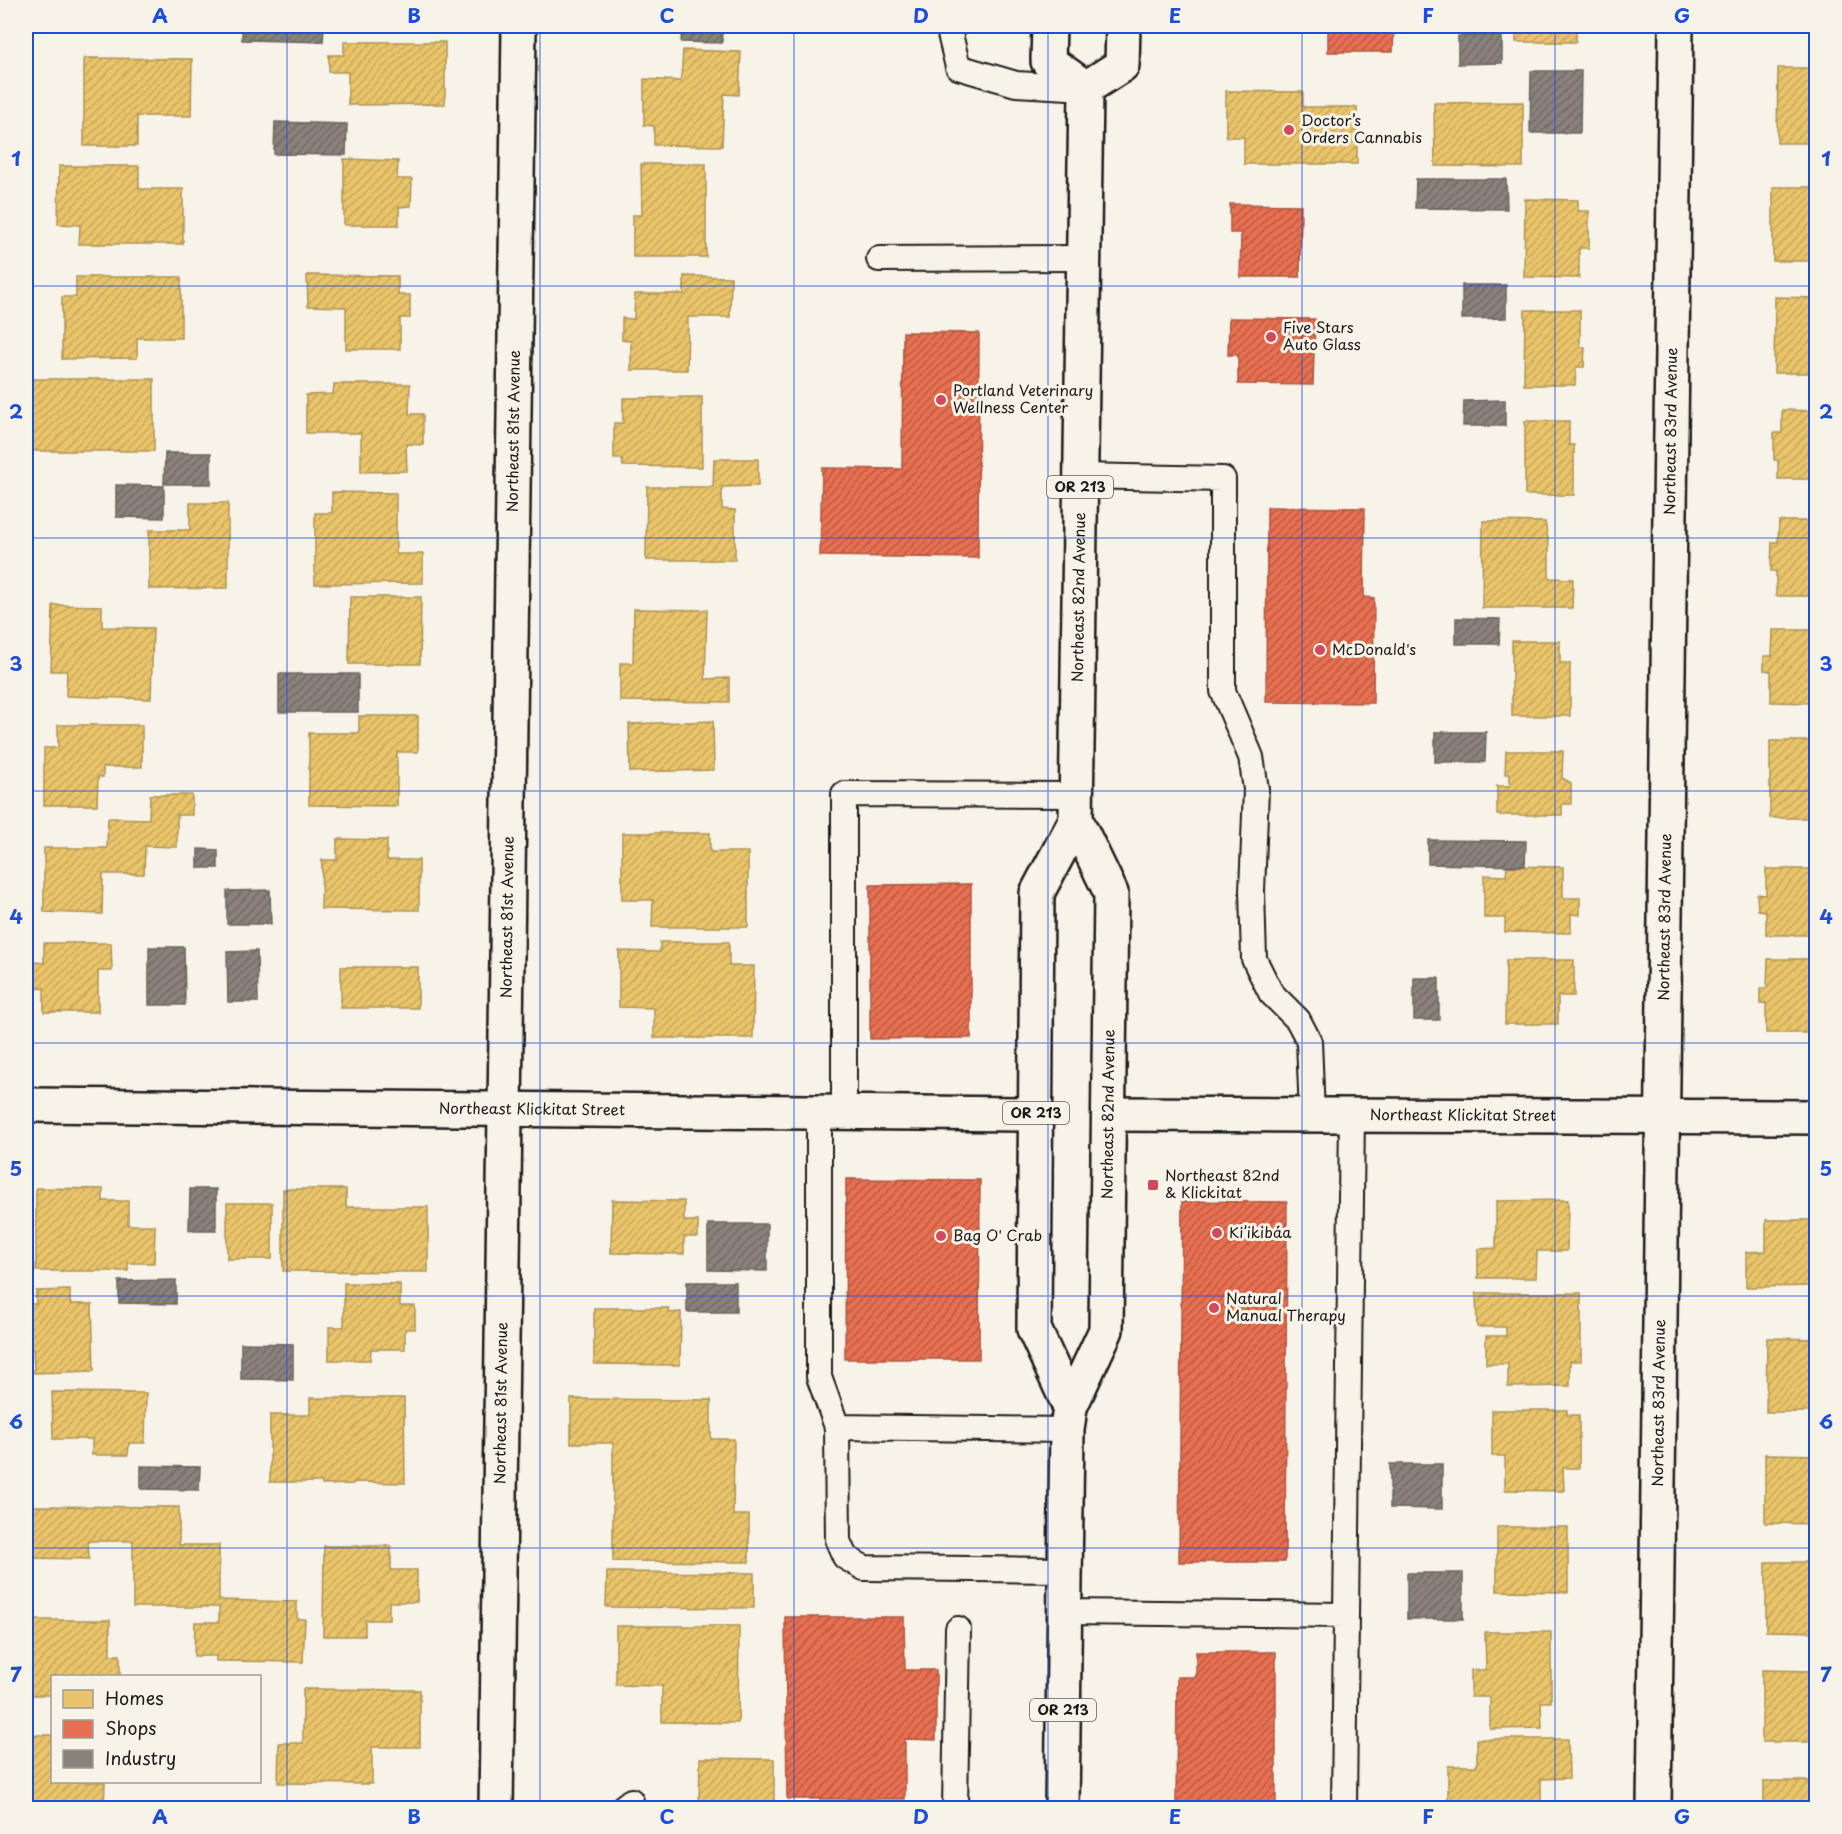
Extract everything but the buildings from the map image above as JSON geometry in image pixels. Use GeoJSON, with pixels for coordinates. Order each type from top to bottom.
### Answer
{"type":"FeatureCollection","features":[{"type":"Feature","properties":{"kind":"street","name":"Northeast 81st Avenue"},"geometry":{"type":"LineString","coordinates":[[496,1809],[519,26]]}},
{"type":"Feature","properties":{"kind":"street"},"geometry":{"type":"LineString","coordinates":[[1049,26],[1048,61],[1086,88],[1122,65],[1123,26]]}},
{"type":"Feature","properties":{"kind":"street","name":"Northeast 83rd Avenue"},"geometry":{"type":"LineString","coordinates":[[1654,1809],[1676,26]]}},
{"type":"Feature","properties":{"kind":"street","name":"Northeast 82nd Avenue"},"geometry":{"type":"LineString","coordinates":[[1069,1419],[1034,1329],[1038,893],[1076,807],[1086,88]]}},
{"type":"Feature","properties":{"kind":"street","name":"Northeast 82nd Avenue"},"geometry":{"type":"LineString","coordinates":[[1062,1809],[1069,1419],[1106,1330],[1112,893],[1076,807]]}},
{"type":"Feature","properties":{"kind":"street","name":"Northeast Klickitat Street"},"geometry":{"type":"LineString","coordinates":[[26,1105],[1036,1114]]}},
{"type":"Feature","properties":{"kind":"street","name":"Northeast Klickitat Street"},"geometry":{"type":"LineString","coordinates":[[1109,1114],[1816,1117]]}},
{"type":"Feature","properties":{"kind":"lane"},"geometry":{"type":"LineString","coordinates":[[948,26],[958,67],[1016,84],[1086,88]]}},
{"type":"Feature","properties":{"kind":"lane"},"geometry":{"type":"LineString","coordinates":[[879,259],[1083,258]]}},
{"type":"Feature","properties":{"kind":"lane"},"geometry":{"type":"LineString","coordinates":[[1080,476],[1223,479],[1223,691],[1251,757],[1256,789],[1252,891],[1254,959],[1271,993],[1298,1020],[1309,1041],[1312,1115]]}},
{"type":"Feature","properties":{"kind":"lane"},"geometry":{"type":"LineString","coordinates":[[1065,1570],[864,1568],[845,1557],[838,1541],[837,1427],[819,1377],[844,794],[1076,807]]}},
{"type":"Feature","properties":{"kind":"lane"},"geometry":{"type":"LineString","coordinates":[[1344,1809],[1352,1115]]}},
{"type":"Feature","properties":{"kind":"lane"},"geometry":{"type":"LineString","coordinates":[[837,1427],[1069,1419]]}},
{"type":"Feature","properties":{"kind":"lane"},"geometry":{"type":"LineString","coordinates":[[1065,1612],[1346,1615]]}},
{"type":"Feature","properties":{"kind":"lane"},"geometry":{"type":"LineString","coordinates":[[955,1809],[958,1629]]}},
{"type":"Feature","properties":{"kind":"place","name":"Doctor’s Orders Cannabis"},"geometry":{"type":"Point","coordinates":[1289,130]}},
{"type":"Feature","properties":{"kind":"place","name":"Five Stars Auto Glass"},"geometry":{"type":"Point","coordinates":[1271,337]}},
{"type":"Feature","properties":{"kind":"place","name":"Portland Veterinary Wellness Center"},"geometry":{"type":"Point","coordinates":[941,400]}},
{"type":"Feature","properties":{"kind":"place","name":"McDonald's"},"geometry":{"type":"Point","coordinates":[1320,650]}},
{"type":"Feature","properties":{"kind":"place","name":"Northeast 82nd & Klickitat"},"geometry":{"type":"Point","coordinates":[1153,1185]}},
{"type":"Feature","properties":{"kind":"place","name":"Ki’ikibáa"},"geometry":{"type":"Point","coordinates":[1217,1233]}},
{"type":"Feature","properties":{"kind":"place","name":"Bag O' Crab"},"geometry":{"type":"Point","coordinates":[941,1236]}},
{"type":"Feature","properties":{"kind":"place","name":"Natural Manual Therapy"},"geometry":{"type":"Point","coordinates":[1214,1308]}}]}
